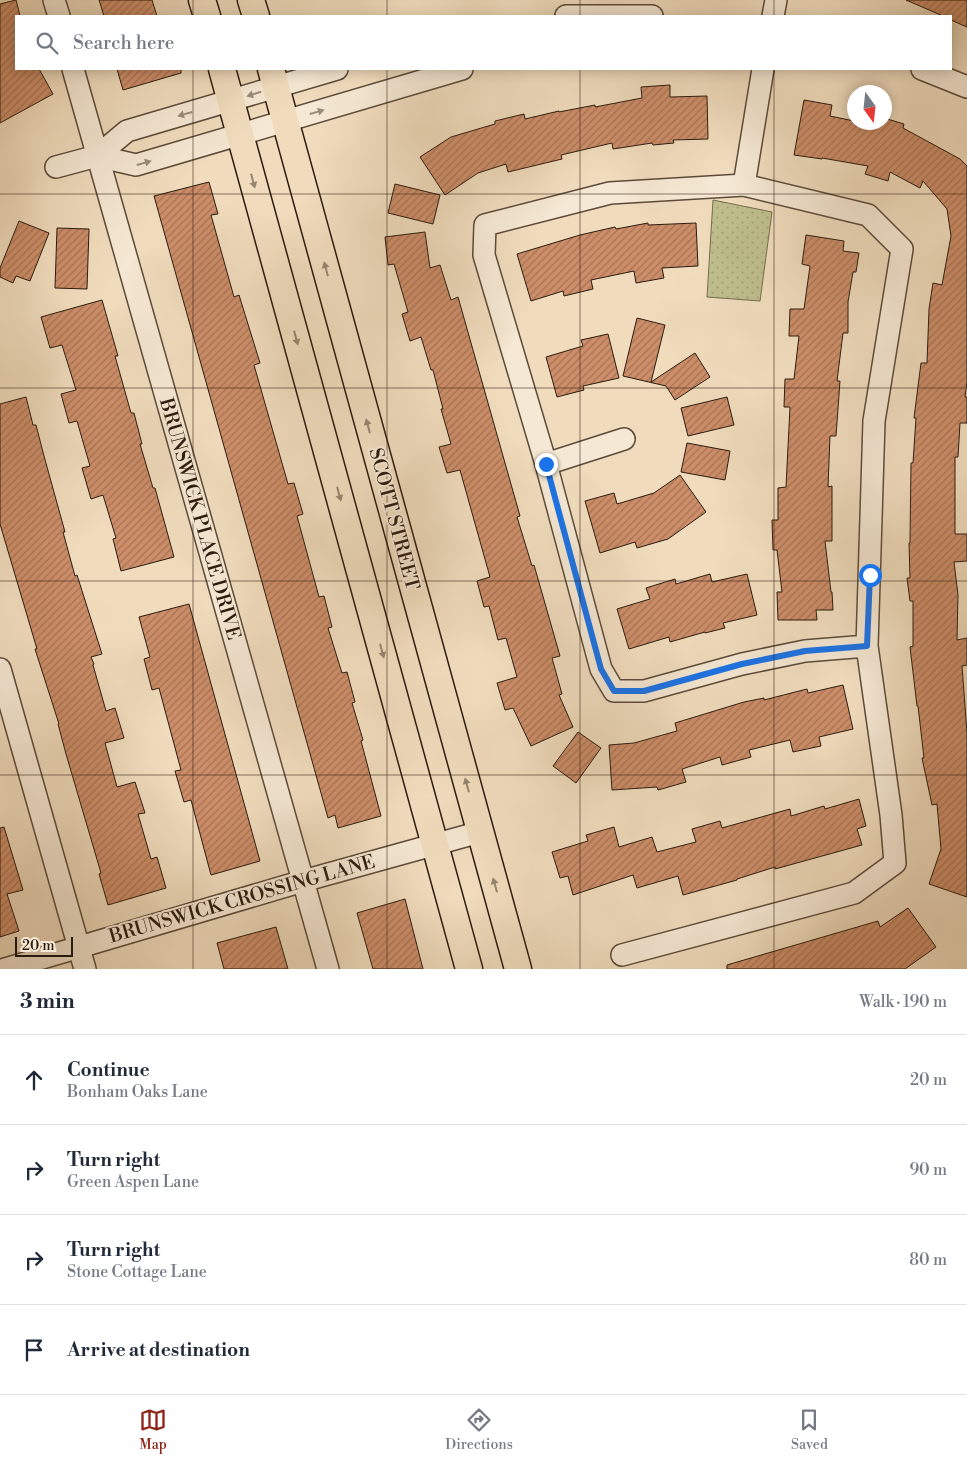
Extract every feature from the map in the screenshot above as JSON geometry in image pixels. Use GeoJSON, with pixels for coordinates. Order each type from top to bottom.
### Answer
{"type":"FeatureCollection","features":[{"type":"Feature","properties":{"kind":"main road"},"geometry":{"type":"LineString","coordinates":[[202,0],[207,15]]}},
{"type":"Feature","properties":{"kind":"main road"},"geometry":{"type":"LineString","coordinates":[[251,0],[256,15]]}},
{"type":"Feature","properties":{"kind":"main road"},"geometry":{"type":"LineString","coordinates":[[222,70],[469,969]]}},
{"type":"Feature","properties":{"kind":"main road","name":"SCOTT STREET"},"geometry":{"type":"LineString","coordinates":[[274,78],[518,969]]}},
{"type":"Feature","properties":{"kind":"street"},"geometry":{"type":"LineString","coordinates":[[54,0],[58,15]]}},
{"type":"Feature","properties":{"kind":"street"},"geometry":{"type":"LineString","coordinates":[[772,15],[776,0]]}},
{"type":"Feature","properties":{"kind":"street","name":"BRUNSWICK PLACE DRIVE"},"geometry":{"type":"LineString","coordinates":[[73,70],[328,969]]}},
{"type":"Feature","properties":{"kind":"street"},"geometry":{"type":"LineString","coordinates":[[56,167],[97,156],[127,131],[232,101],[274,78],[330,70]]}},
{"type":"Feature","properties":{"kind":"street"},"geometry":{"type":"LineString","coordinates":[[97,156],[136,165],[459,70]]}},
{"type":"Feature","properties":{"kind":"street"},"geometry":{"type":"LineString","coordinates":[[744,185],[763,70]]}},
{"type":"Feature","properties":{"kind":"street"},"geometry":{"type":"LineString","coordinates":[[924,70],[967,87]]}},
{"type":"Feature","properties":{"kind":"street"},"geometry":{"type":"LineString","coordinates":[[622,956],[854,894],[895,863],[891,815],[867,646],[874,421],[902,249],[868,215],[744,185],[610,193],[485,225],[484,255],[546,464],[601,669],[614,691],[644,691],[742,664],[805,651],[867,646]]}},
{"type":"Feature","properties":{"kind":"street"},"geometry":{"type":"LineString","coordinates":[[546,464],[624,439]]}},
{"type":"Feature","properties":{"kind":"street"},"geometry":{"type":"LineString","coordinates":[[0,669],[85,969]]}},
{"type":"Feature","properties":{"kind":"street","name":"BRUNSWICK CROSSING LANE"},"geometry":{"type":"LineString","coordinates":[[5,969],[303,881],[480,832]]}},
{"type":"Feature","properties":{"kind":"green space"},"geometry":{"type":"Polygon","coordinates":[[[713,200],[772,212],[760,301],[707,297],[713,200]]]}},
{"type":"Feature","properties":{"kind":"building"},"geometry":{"type":"Polygon","coordinates":[[[16,0],[20,15],[15,15],[15,70],[40,70],[53,94],[0,123],[0,4],[16,0]]]}},
{"type":"Feature","properties":{"kind":"building"},"geometry":{"type":"Polygon","coordinates":[[[99,0],[152,0],[157,15],[104,15],[99,0]]]}},
{"type":"Feature","properties":{"kind":"building"},"geometry":{"type":"Polygon","coordinates":[[[906,0],[967,0],[967,27],[952,20],[952,15],[941,15],[906,0]]]}},
{"type":"Feature","properties":{"kind":"building"},"geometry":{"type":"Polygon","coordinates":[[[117,70],[181,70],[181,73],[123,90],[117,70]]]}},
{"type":"Feature","properties":{"kind":"building"},"geometry":{"type":"Polygon","coordinates":[[[670,85],[670,97],[707,96],[708,139],[673,140],[674,143],[653,145],[652,143],[613,149],[612,143],[561,155],[562,159],[508,172],[506,164],[478,173],[445,195],[420,157],[451,137],[495,124],[495,121],[524,114],[525,119],[559,111],[595,105],[595,107],[642,98],[641,87],[670,85]]]}},
{"type":"Feature","properties":{"kind":"building"},"geometry":{"type":"Polygon","coordinates":[[[804,100],[832,105],[830,116],[847,120],[847,130],[892,130],[892,120],[904,124],[903,128],[960,159],[967,166],[967,382],[965,397],[967,397],[967,423],[960,423],[958,457],[955,457],[955,534],[967,534],[967,561],[954,562],[958,595],[957,640],[967,638],[967,665],[962,666],[967,733],[967,897],[929,884],[941,849],[937,804],[932,805],[922,758],[924,758],[910,647],[913,646],[913,601],[910,601],[907,578],[910,578],[911,463],[913,463],[916,418],[914,418],[921,363],[927,363],[929,309],[933,283],[942,285],[951,236],[947,209],[923,181],[920,188],[890,172],[888,181],[865,174],[868,166],[794,155],[804,100]]]}},
{"type":"Feature","properties":{"kind":"building"},"geometry":{"type":"Polygon","coordinates":[[[209,182],[218,214],[211,215],[234,297],[239,295],[260,363],[254,365],[288,484],[294,483],[303,514],[297,516],[319,597],[324,596],[332,627],[328,628],[342,673],[347,672],[355,702],[352,703],[381,816],[338,828],[335,815],[328,818],[154,196],[209,182]]]}},
{"type":"Feature","properties":{"kind":"building"},"geometry":{"type":"Polygon","coordinates":[[[395,184],[440,195],[433,224],[388,213],[395,184]]]}},
{"type":"Feature","properties":{"kind":"building"},"geometry":{"type":"Polygon","coordinates":[[[19,221],[49,233],[30,281],[16,276],[13,283],[0,277],[0,268],[19,221]]]}},
{"type":"Feature","properties":{"kind":"building"},"geometry":{"type":"Polygon","coordinates":[[[648,223],[648,225],[696,223],[698,266],[662,268],[664,278],[636,283],[634,271],[591,280],[593,289],[564,296],[563,291],[531,301],[517,254],[580,235],[615,227],[616,229],[648,223]]]}},
{"type":"Feature","properties":{"kind":"building"},"geometry":{"type":"Polygon","coordinates":[[[57,228],[89,229],[87,289],[55,288],[57,228]]]}},
{"type":"Feature","properties":{"kind":"building"},"geometry":{"type":"Polygon","coordinates":[[[425,232],[430,268],[440,265],[451,300],[458,297],[520,516],[517,517],[532,566],[534,565],[560,656],[552,658],[562,694],[559,695],[573,727],[531,746],[513,708],[505,710],[497,683],[517,677],[506,638],[498,640],[489,606],[484,607],[477,581],[490,577],[460,470],[447,473],[439,447],[451,444],[433,370],[431,370],[421,337],[410,341],[402,314],[408,312],[394,264],[388,265],[385,237],[425,232]]]}},
{"type":"Feature","properties":{"kind":"building"},"geometry":{"type":"Polygon","coordinates":[[[806,235],[844,241],[843,251],[859,253],[856,272],[853,272],[848,302],[848,333],[843,333],[837,381],[840,381],[836,436],[830,436],[828,487],[832,486],[832,541],[825,541],[833,610],[816,610],[817,620],[778,620],[777,592],[782,592],[777,550],[773,550],[772,520],[778,520],[778,488],[786,487],[790,407],[784,407],[785,379],[794,379],[799,336],[789,336],[790,309],[804,309],[810,266],[802,264],[806,235]]]}},
{"type":"Feature","properties":{"kind":"building"},"geometry":{"type":"Polygon","coordinates":[[[102,300],[118,356],[115,356],[131,413],[134,413],[142,444],[140,444],[153,488],[155,488],[174,557],[121,571],[113,539],[116,538],[103,495],[91,499],[82,468],[90,466],[77,421],[69,423],[61,394],[76,390],[62,345],[50,348],[41,317],[102,300]]]}},
{"type":"Feature","properties":{"kind":"building"},"geometry":{"type":"Polygon","coordinates":[[[637,318],[665,325],[651,382],[695,353],[710,377],[675,400],[666,386],[623,376],[637,318]]]}},
{"type":"Feature","properties":{"kind":"building"},"geometry":{"type":"Polygon","coordinates":[[[608,334],[619,378],[583,386],[584,390],[557,397],[546,357],[583,346],[581,340],[608,334]]]}},
{"type":"Feature","properties":{"kind":"building"},"geometry":{"type":"Polygon","coordinates":[[[26,397],[33,425],[36,425],[75,576],[77,575],[102,654],[91,657],[106,711],[115,708],[124,738],[105,743],[117,787],[135,782],[145,813],[138,814],[151,859],[157,857],[166,888],[108,905],[99,874],[101,873],[59,724],[35,649],[37,649],[0,524],[0,404],[26,397]]]}},
{"type":"Feature","properties":{"kind":"building"},"geometry":{"type":"Polygon","coordinates":[[[727,397],[734,425],[688,436],[681,408],[727,397]]]}},
{"type":"Feature","properties":{"kind":"building"},"geometry":{"type":"Polygon","coordinates":[[[687,443],[730,451],[725,480],[681,472],[687,443]]]}},
{"type":"Feature","properties":{"kind":"building"},"geometry":{"type":"Polygon","coordinates":[[[680,475],[706,512],[668,539],[637,548],[635,542],[600,553],[585,501],[614,493],[617,504],[654,493],[680,475]]]}},
{"type":"Feature","properties":{"kind":"building"},"geometry":{"type":"Polygon","coordinates":[[[710,574],[712,582],[747,574],[757,615],[723,623],[725,628],[670,642],[669,637],[629,649],[617,609],[650,599],[646,588],[675,579],[676,584],[710,574]]]}},
{"type":"Feature","properties":{"kind":"building"},"geometry":{"type":"Polygon","coordinates":[[[189,604],[260,861],[211,875],[191,800],[184,802],[175,771],[181,770],[159,688],[152,690],[144,659],[150,657],[139,617],[189,604]]]}},
{"type":"Feature","properties":{"kind":"building"},"geometry":{"type":"Polygon","coordinates":[[[843,685],[853,729],[819,737],[821,746],[793,752],[790,740],[749,750],[751,757],[722,765],[720,757],[682,769],[686,782],[658,790],[657,787],[612,790],[609,745],[634,743],[677,731],[675,723],[744,702],[764,698],[764,700],[807,689],[808,693],[843,685]]]}},
{"type":"Feature","properties":{"kind":"building"},"geometry":{"type":"Polygon","coordinates":[[[578,732],[601,748],[576,783],[553,766],[578,732]]]}},
{"type":"Feature","properties":{"kind":"building"},"geometry":{"type":"Polygon","coordinates":[[[859,799],[866,826],[857,829],[862,845],[775,869],[775,867],[683,895],[678,876],[637,888],[633,875],[573,895],[568,876],[560,878],[552,852],[588,841],[586,835],[614,827],[619,847],[652,837],[657,852],[696,842],[692,829],[720,821],[722,828],[790,809],[791,816],[824,806],[825,809],[859,799]]]}},
{"type":"Feature","properties":{"kind":"building"},"geometry":{"type":"Polygon","coordinates":[[[4,827],[23,890],[7,894],[19,931],[0,937],[0,828],[4,827]]]}},
{"type":"Feature","properties":{"kind":"building"},"geometry":{"type":"Polygon","coordinates":[[[405,899],[423,969],[373,969],[357,913],[405,899]]]}},
{"type":"Feature","properties":{"kind":"building"},"geometry":{"type":"Polygon","coordinates":[[[908,908],[936,947],[905,969],[727,969],[727,965],[878,921],[880,927],[908,908]]]}},
{"type":"Feature","properties":{"kind":"building"},"geometry":{"type":"Polygon","coordinates":[[[276,927],[288,969],[224,969],[217,943],[276,927]]]}},
{"type":"Feature","properties":{"kind":"route"},"geometry":{"type":"LineString","coordinates":[[546,464],[601,669],[614,691],[644,691],[742,664],[805,651],[867,646],[870,575]]}}]}
